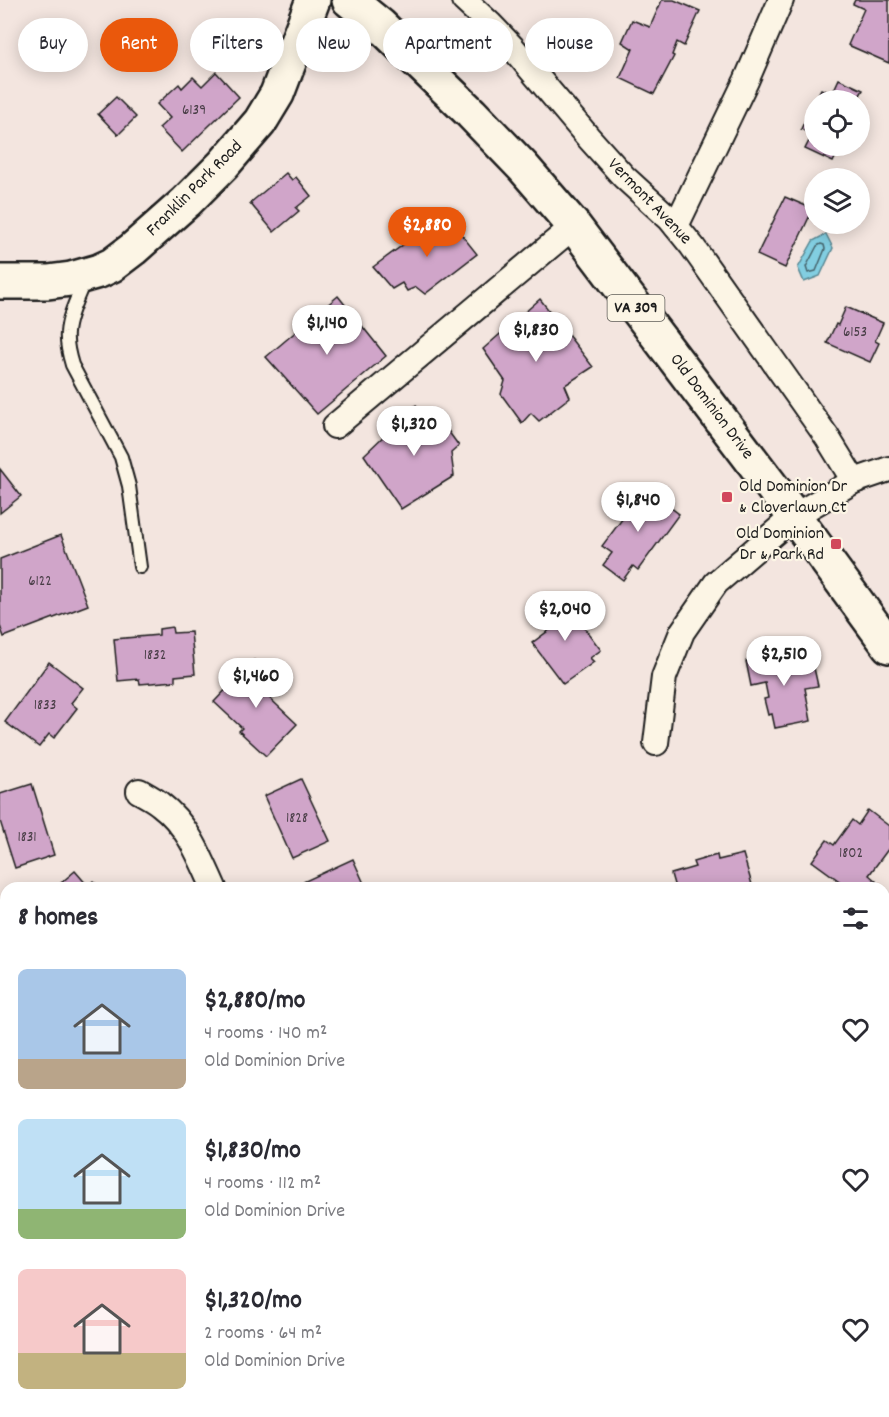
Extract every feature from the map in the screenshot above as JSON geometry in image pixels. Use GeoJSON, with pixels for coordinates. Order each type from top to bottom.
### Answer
{"type":"FeatureCollection","features":[{"type":"Feature","properties":{"kind":"main road","name":"Franklin Park Road"},"geometry":{"type":"LineString","coordinates":[[0,282],[48,282],[71,279],[112,265],[186,202],[260,123],[277,94],[313,0]]}},
{"type":"Feature","properties":{"kind":"main road","name":"Old Dominion Drive"},"geometry":{"type":"LineString","coordinates":[[349,0],[380,25],[471,113],[524,167],[574,226],[794,516],[889,646]]}},
{"type":"Feature","properties":{"kind":"street","name":"Vermont Avenue"},"geometry":{"type":"LineString","coordinates":[[464,0],[512,47],[624,177],[676,226],[807,409],[854,481]]}},
{"type":"Feature","properties":{"kind":"street"},"geometry":{"type":"LineString","coordinates":[[676,226],[746,81],[781,0]]}},
{"type":"Feature","properties":{"kind":"street"},"geometry":{"type":"LineString","coordinates":[[335,426],[574,226]]}},
{"type":"Feature","properties":{"kind":"street"},"geometry":{"type":"LineString","coordinates":[[656,744],[664,677],[682,632],[716,583],[794,516],[854,481],[889,469]]}},
{"type":"Feature","properties":{"kind":"street"},"geometry":{"type":"LineString","coordinates":[[139,791],[160,804],[180,823],[194,844],[211,882]]}},
{"type":"Feature","properties":{"kind":"lane"},"geometry":{"type":"LineString","coordinates":[[86,275],[67,332],[68,352],[72,365],[121,457],[129,486],[140,567]]}},
{"type":"Feature","properties":{"kind":"water"},"geometry":{"type":"Polygon","coordinates":[[[826,234],[833,248],[820,276],[804,282],[798,268],[813,241],[826,234]]]}},
{"type":"Feature","properties":{"kind":"building"},"geometry":{"type":"Polygon","coordinates":[[[662,0],[674,0],[700,11],[684,46],[677,42],[672,55],[674,56],[654,94],[620,78],[633,49],[622,42],[632,20],[650,27],[662,0]]]}},
{"type":"Feature","properties":{"kind":"building"},"geometry":{"type":"Polygon","coordinates":[[[855,0],[889,0],[889,63],[848,45],[864,9],[853,4],[855,0]]]}},
{"type":"Feature","properties":{"kind":"building"},"geometry":{"type":"Polygon","coordinates":[[[216,72],[239,97],[182,152],[159,128],[170,118],[157,104],[179,84],[182,88],[193,77],[202,86],[216,72]]]}},
{"type":"Feature","properties":{"kind":"building"},"geometry":{"type":"Polygon","coordinates":[[[839,79],[863,90],[834,90],[839,79]]]}},
{"type":"Feature","properties":{"kind":"building"},"geometry":{"type":"Polygon","coordinates":[[[116,97],[136,117],[118,135],[98,114],[116,97]]]}},
{"type":"Feature","properties":{"kind":"building"},"geometry":{"type":"Polygon","coordinates":[[[820,156],[836,156],[833,162],[820,156]]]}},
{"type":"Feature","properties":{"kind":"building"},"geometry":{"type":"Polygon","coordinates":[[[286,173],[292,180],[296,177],[311,196],[296,208],[299,211],[274,232],[250,203],[286,173]]]}},
{"type":"Feature","properties":{"kind":"building"},"geometry":{"type":"Polygon","coordinates":[[[785,197],[804,205],[804,228],[785,268],[757,255],[785,197]]]}},
{"type":"Feature","properties":{"kind":"building"},"geometry":{"type":"Polygon","coordinates":[[[445,214],[477,254],[425,294],[416,287],[407,291],[402,283],[392,289],[373,267],[445,214]]]}},
{"type":"Feature","properties":{"kind":"building"},"geometry":{"type":"Polygon","coordinates":[[[338,296],[386,356],[317,414],[266,357],[338,296]]]}},
{"type":"Feature","properties":{"kind":"building"},"geometry":{"type":"Polygon","coordinates":[[[540,299],[593,367],[565,385],[570,397],[539,421],[531,413],[522,423],[501,394],[505,381],[483,349],[540,299]]]}},
{"type":"Feature","properties":{"kind":"building"},"geometry":{"type":"Polygon","coordinates":[[[846,307],[883,323],[875,341],[879,343],[870,362],[827,343],[846,307]]]}},
{"type":"Feature","properties":{"kind":"building"},"geometry":{"type":"Polygon","coordinates":[[[416,405],[430,423],[438,417],[459,446],[451,453],[454,476],[401,509],[364,455],[416,405]]]}},
{"type":"Feature","properties":{"kind":"building"},"geometry":{"type":"Polygon","coordinates":[[[0,469],[21,496],[0,513],[0,469]]]}},
{"type":"Feature","properties":{"kind":"building"},"geometry":{"type":"Polygon","coordinates":[[[641,485],[679,514],[638,570],[633,566],[623,580],[603,565],[612,553],[602,546],[632,506],[628,503],[641,485]]]}},
{"type":"Feature","properties":{"kind":"building"},"geometry":{"type":"Polygon","coordinates":[[[61,535],[88,605],[4,637],[0,626],[0,559],[61,535]]]}},
{"type":"Feature","properties":{"kind":"building"},"geometry":{"type":"Polygon","coordinates":[[[560,596],[601,650],[590,658],[594,662],[563,684],[532,643],[552,628],[540,611],[560,596]]]}},
{"type":"Feature","properties":{"kind":"building"},"geometry":{"type":"Polygon","coordinates":[[[172,627],[173,633],[191,632],[195,674],[175,676],[175,681],[140,684],[139,679],[118,681],[114,639],[159,635],[159,629],[172,627]]]}},
{"type":"Feature","properties":{"kind":"building"},"geometry":{"type":"Polygon","coordinates":[[[794,650],[799,671],[814,668],[818,686],[805,688],[811,721],[775,728],[772,714],[768,715],[764,699],[768,698],[765,683],[751,686],[746,661],[794,650]]]}},
{"type":"Feature","properties":{"kind":"building"},"geometry":{"type":"Polygon","coordinates":[[[254,660],[273,678],[261,690],[297,724],[266,756],[239,731],[242,728],[214,702],[254,660]]]}},
{"type":"Feature","properties":{"kind":"building"},"geometry":{"type":"Polygon","coordinates":[[[49,662],[83,688],[71,703],[77,708],[54,738],[49,734],[39,747],[5,722],[49,662]]]}},
{"type":"Feature","properties":{"kind":"building"},"geometry":{"type":"Polygon","coordinates":[[[301,779],[330,841],[292,858],[264,796],[301,779]]]}},
{"type":"Feature","properties":{"kind":"building"},"geometry":{"type":"Polygon","coordinates":[[[32,784],[54,855],[15,868],[0,821],[0,794],[32,784]]]}},
{"type":"Feature","properties":{"kind":"building"},"geometry":{"type":"Polygon","coordinates":[[[868,810],[889,826],[889,848],[869,875],[875,882],[841,882],[812,861],[827,840],[834,845],[852,820],[858,825],[868,810]]]}},
{"type":"Feature","properties":{"kind":"building"},"geometry":{"type":"Polygon","coordinates":[[[743,854],[751,882],[673,882],[671,874],[695,867],[693,862],[717,855],[718,860],[743,854]]]}},
{"type":"Feature","properties":{"kind":"building"},"geometry":{"type":"Polygon","coordinates":[[[353,859],[363,882],[303,882],[353,859]]]}},
{"type":"Feature","properties":{"kind":"building"},"geometry":{"type":"Polygon","coordinates":[[[75,871],[85,882],[62,882],[75,871]]]}},
{"type":"Feature","properties":{"kind":"place","name":"Old Dominion Dr & Cloverlawn Ct"},"geometry":{"type":"Point","coordinates":[727,497]}},
{"type":"Feature","properties":{"kind":"place","name":"Old Dominion Dr & Park Rd"},"geometry":{"type":"Point","coordinates":[836,544]}}]}
